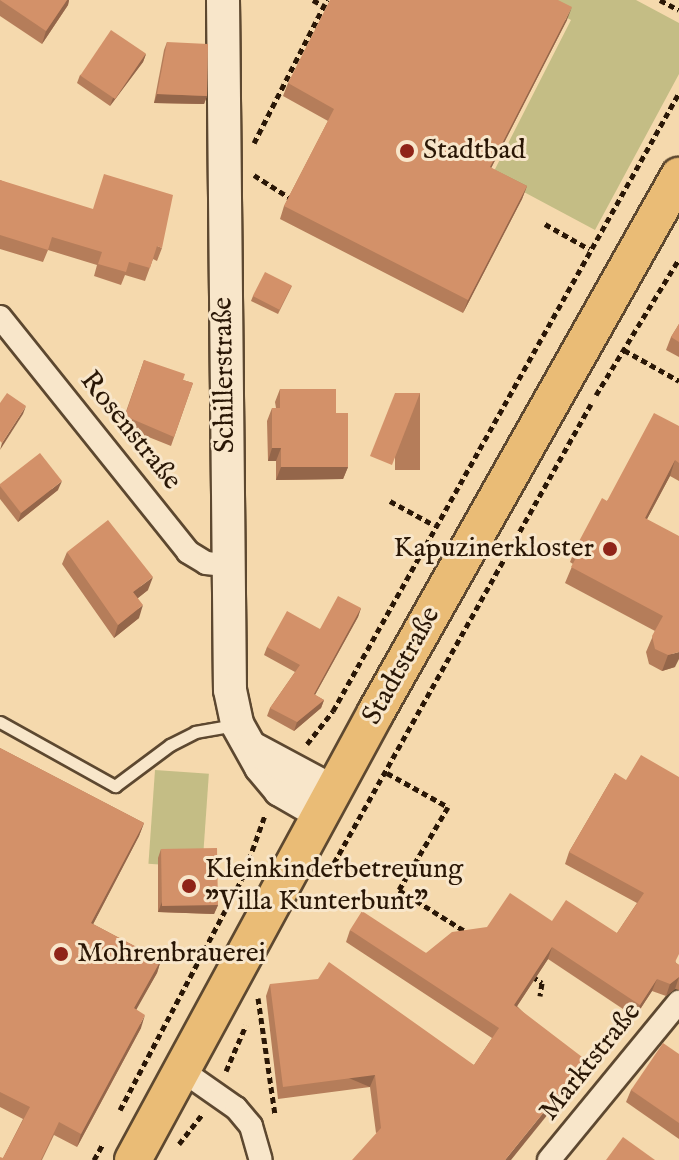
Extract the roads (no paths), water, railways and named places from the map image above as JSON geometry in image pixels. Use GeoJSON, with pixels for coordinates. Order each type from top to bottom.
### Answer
{"type":"FeatureCollection","features":[{"type":"Feature","properties":{"kind":"main road","name":"Stadtstraße"},"geometry":{"type":"LineString","coordinates":[[133,1160],[326,802],[679,176]]}},
{"type":"Feature","properties":{"kind":"street","name":"Schillerstraße"},"geometry":{"type":"LineString","coordinates":[[223,0],[225,565],[230,690],[243,735],[280,790],[326,802]]}},
{"type":"Feature","properties":{"kind":"street","name":"Rosenstraße"},"geometry":{"type":"LineString","coordinates":[[0,317],[188,552],[206,563],[225,565]]}},
{"type":"Feature","properties":{"kind":"street","name":"Marktstraße"},"geometry":{"type":"LineString","coordinates":[[549,1160],[679,1002]]}},
{"type":"Feature","properties":{"kind":"street"},"geometry":{"type":"LineString","coordinates":[[180,1069],[236,1108],[251,1126],[261,1160]]}},
{"type":"Feature","properties":{"kind":"lane"},"geometry":{"type":"LineString","coordinates":[[0,722],[115,786],[182,738],[243,735]]}},
{"type":"Feature","properties":{"kind":"place","name":"Stadtbad"},"geometry":{"type":"Point","coordinates":[407,151]}},
{"type":"Feature","properties":{"kind":"place","name":"Kapuzinerkloster"},"geometry":{"type":"Point","coordinates":[610,549]}},
{"type":"Feature","properties":{"kind":"place","name":"Kleinkinderbetreuung \"Villa Kunterbunt\""},"geometry":{"type":"Point","coordinates":[189,886]}},
{"type":"Feature","properties":{"kind":"place","name":"Mohrenbrauerei"},"geometry":{"type":"Point","coordinates":[61,954]}}]}
